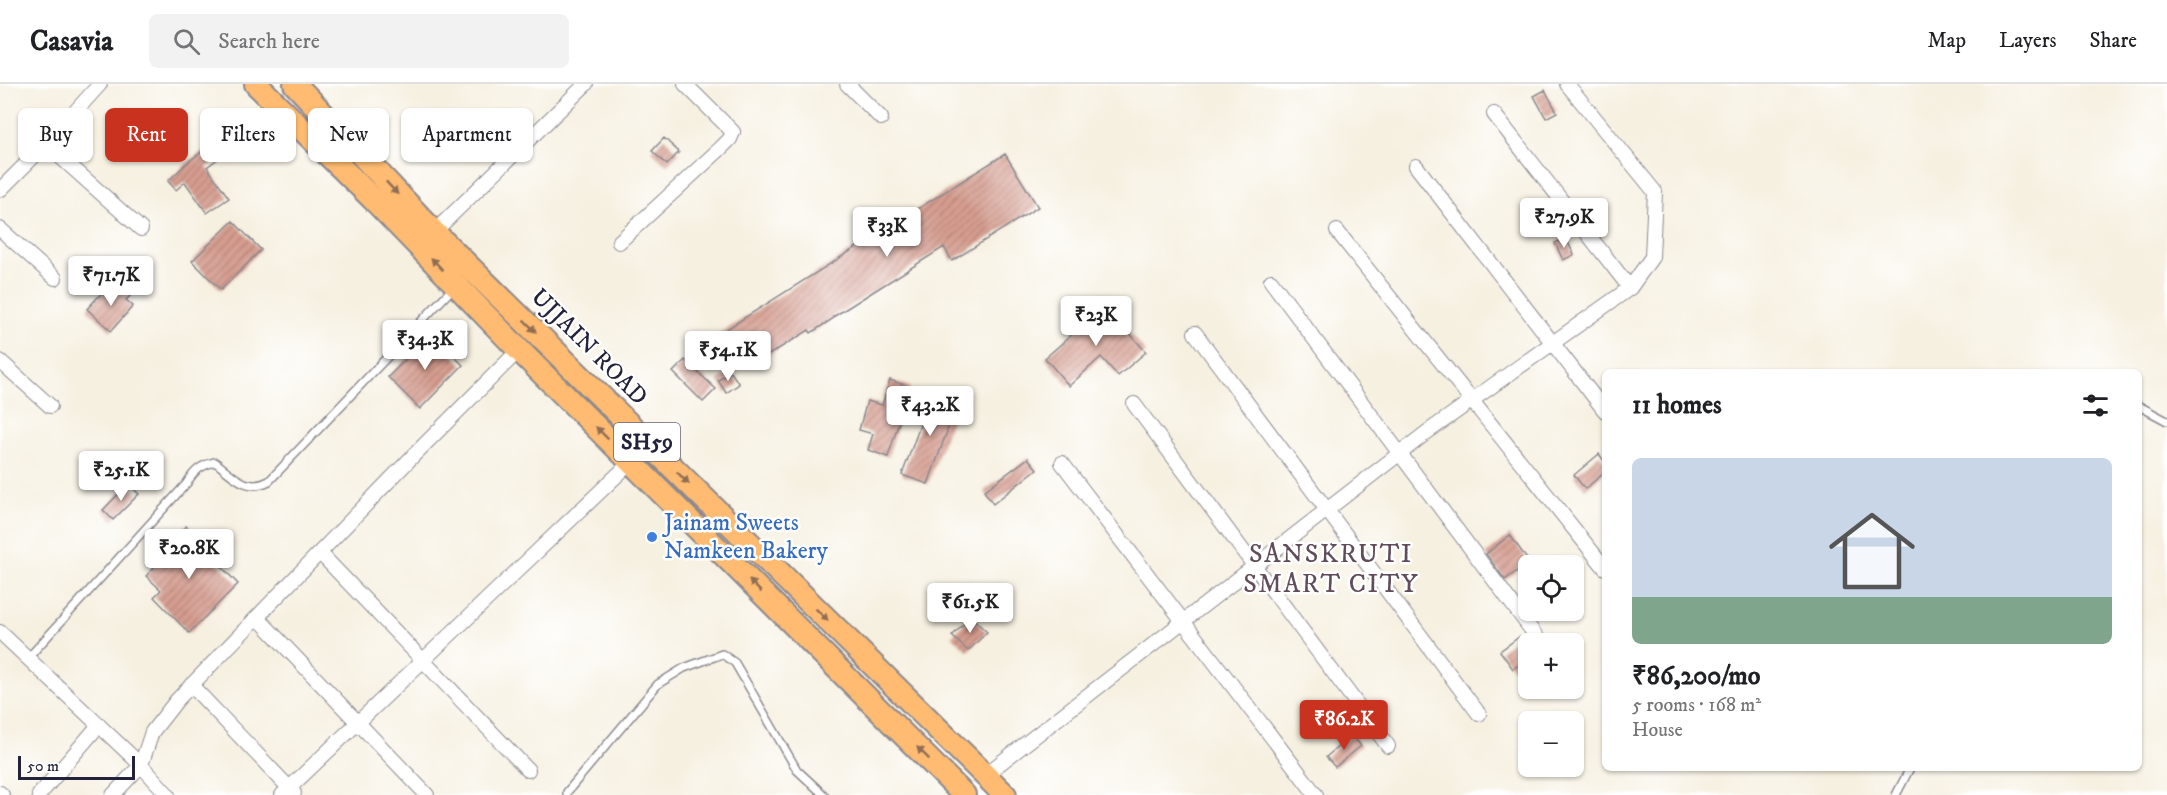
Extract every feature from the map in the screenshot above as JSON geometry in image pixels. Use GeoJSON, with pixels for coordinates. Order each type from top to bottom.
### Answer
{"type":"FeatureCollection","features":[{"type":"Feature","properties":{"kind":"main road","name":"SH59"},"geometry":{"type":"LineString","coordinates":[[256,84],[964,795]]}},
{"type":"Feature","properties":{"kind":"main road","name":"UJJAIN ROAD"},"geometry":{"type":"LineString","coordinates":[[295,84],[434,232],[1005,795]]}},
{"type":"Feature","properties":{"kind":"street"},"geometry":{"type":"LineString","coordinates":[[78,108],[100,84]]}},
{"type":"Feature","properties":{"kind":"street"},"geometry":{"type":"LineString","coordinates":[[434,232],[586,84]]}},
{"type":"Feature","properties":{"kind":"street"},"geometry":{"type":"LineString","coordinates":[[619,242],[721,148],[733,132],[685,84]]}},
{"type":"Feature","properties":{"kind":"street"},"geometry":{"type":"LineString","coordinates":[[847,84],[881,118]]}},
{"type":"Feature","properties":{"kind":"street"},"geometry":{"type":"LineString","coordinates":[[985,776],[1399,453],[1630,288],[1652,257],[1655,192],[1567,84]]}},
{"type":"Feature","properties":{"kind":"street"},"geometry":{"type":"LineString","coordinates":[[1494,114],[1630,288]]}},
{"type":"Feature","properties":{"kind":"street"},"geometry":{"type":"LineString","coordinates":[[0,190],[28,162]]}},
{"type":"Feature","properties":{"kind":"street"},"geometry":{"type":"LineString","coordinates":[[66,162],[141,229]]}},
{"type":"Feature","properties":{"kind":"street"},"geometry":{"type":"LineString","coordinates":[[1416,166],[1602,407]]}},
{"type":"Feature","properties":{"kind":"street"},"geometry":{"type":"LineString","coordinates":[[0,229],[55,278]]}},
{"type":"Feature","properties":{"kind":"street"},"geometry":{"type":"LineString","coordinates":[[1337,231],[1602,564]]}},
{"type":"Feature","properties":{"kind":"street"},"geometry":{"type":"LineString","coordinates":[[1270,281],[1534,633]]}},
{"type":"Feature","properties":{"kind":"street"},"geometry":{"type":"LineString","coordinates":[[1195,333],[1479,714]]}},
{"type":"Feature","properties":{"kind":"street"},"geometry":{"type":"LineString","coordinates":[[113,795],[141,765],[152,732],[191,685],[519,350]]}},
{"type":"Feature","properties":{"kind":"street"},"geometry":{"type":"LineString","coordinates":[[0,361],[50,406]]}},
{"type":"Feature","properties":{"kind":"street"},"geometry":{"type":"LineString","coordinates":[[1134,404],[1388,746]]}},
{"type":"Feature","properties":{"kind":"street"},"geometry":{"type":"LineString","coordinates":[[191,685],[289,793],[358,723],[631,462]]}},
{"type":"Feature","properties":{"kind":"street"},"geometry":{"type":"LineString","coordinates":[[1062,464],[1316,795]]}},
{"type":"Feature","properties":{"kind":"street"},"geometry":{"type":"LineString","coordinates":[[320,553],[528,770]]}},
{"type":"Feature","properties":{"kind":"street"},"geometry":{"type":"LineString","coordinates":[[257,617],[427,795]]}},
{"type":"Feature","properties":{"kind":"street"},"geometry":{"type":"LineString","coordinates":[[0,632],[99,724],[168,795]]}},
{"type":"Feature","properties":{"kind":"street"},"geometry":{"type":"LineString","coordinates":[[39,795],[99,724]]}},
{"type":"Feature","properties":{"kind":"lane"},"geometry":{"type":"LineString","coordinates":[[28,658],[204,464],[214,462],[248,486],[259,486],[270,481],[457,285]]}},
{"type":"Feature","properties":{"kind":"lane"},"geometry":{"type":"LineString","coordinates":[[2142,408],[2167,421]]}},
{"type":"Feature","properties":{"kind":"lane"},"geometry":{"type":"LineString","coordinates":[[567,795],[567,792],[658,684],[684,668],[722,654],[735,663],[797,770],[824,795]]}},
{"type":"Feature","properties":{"kind":"lane"},"geometry":{"type":"LineString","coordinates":[[1896,795],[1908,771]]}},
{"type":"Feature","properties":{"kind":"building"},"geometry":{"type":"Polygon","coordinates":[[[1545,90],[1557,112],[1546,118],[1534,96],[1545,90]]]}},
{"type":"Feature","properties":{"kind":"building"},"geometry":{"type":"Polygon","coordinates":[[[664,138],[679,152],[667,165],[652,151],[664,138]]]}},
{"type":"Feature","properties":{"kind":"building"},"geometry":{"type":"Polygon","coordinates":[[[200,153],[200,162],[214,162],[207,167],[229,198],[207,213],[185,182],[176,190],[168,181],[200,153]]]}},
{"type":"Feature","properties":{"kind":"building"},"geometry":{"type":"Polygon","coordinates":[[[1005,154],[1038,207],[952,261],[944,247],[811,333],[809,330],[762,359],[751,342],[722,361],[709,340],[1005,154]]]}},
{"type":"Feature","properties":{"kind":"building"},"geometry":{"type":"Polygon","coordinates":[[[233,221],[261,250],[221,290],[192,261],[233,221]]]}},
{"type":"Feature","properties":{"kind":"building"},"geometry":{"type":"Polygon","coordinates":[[[1566,238],[1574,255],[1563,260],[1555,243],[1566,238]]]}},
{"type":"Feature","properties":{"kind":"building"},"geometry":{"type":"Polygon","coordinates":[[[109,285],[116,290],[120,286],[131,295],[126,300],[133,306],[111,331],[87,309],[109,285]]]}},
{"type":"Feature","properties":{"kind":"building"},"geometry":{"type":"Polygon","coordinates":[[[1105,307],[1112,315],[1115,312],[1128,326],[1125,328],[1146,352],[1118,376],[1101,357],[1069,386],[1045,358],[1084,324],[1082,322],[1092,313],[1094,316],[1105,307]]]}},
{"type":"Feature","properties":{"kind":"building"},"geometry":{"type":"Polygon","coordinates":[[[431,334],[463,365],[420,409],[388,377],[431,334]]]}},
{"type":"Feature","properties":{"kind":"building"},"geometry":{"type":"Polygon","coordinates":[[[685,360],[716,389],[703,402],[673,372],[685,360]]]}},
{"type":"Feature","properties":{"kind":"building"},"geometry":{"type":"Polygon","coordinates":[[[731,372],[739,384],[726,393],[718,380],[731,372]]]}},
{"type":"Feature","properties":{"kind":"building"},"geometry":{"type":"Polygon","coordinates":[[[890,380],[910,387],[888,457],[868,450],[873,434],[859,430],[867,401],[882,405],[890,380]]]}},
{"type":"Feature","properties":{"kind":"building"},"geometry":{"type":"Polygon","coordinates":[[[933,390],[959,398],[928,484],[902,475],[933,390]]]}},
{"type":"Feature","properties":{"kind":"building"},"geometry":{"type":"Polygon","coordinates":[[[1599,454],[1602,458],[1602,475],[1585,489],[1574,475],[1599,454]]]}},
{"type":"Feature","properties":{"kind":"building"},"geometry":{"type":"Polygon","coordinates":[[[1028,458],[1037,469],[993,504],[984,491],[1028,458]]]}},
{"type":"Feature","properties":{"kind":"building"},"geometry":{"type":"Polygon","coordinates":[[[128,484],[139,494],[113,520],[103,510],[128,484]]]}},
{"type":"Feature","properties":{"kind":"building"},"geometry":{"type":"Polygon","coordinates":[[[186,526],[238,584],[189,633],[154,597],[161,590],[146,576],[154,568],[149,562],[186,526]]]}},
{"type":"Feature","properties":{"kind":"building"},"geometry":{"type":"Polygon","coordinates":[[[1510,535],[1524,555],[1518,555],[1518,570],[1505,580],[1486,554],[1510,535]]]}},
{"type":"Feature","properties":{"kind":"building"},"geometry":{"type":"Polygon","coordinates":[[[971,617],[987,632],[968,651],[952,636],[971,617]]]}},
{"type":"Feature","properties":{"kind":"building"},"geometry":{"type":"Polygon","coordinates":[[[1518,638],[1518,665],[1513,669],[1500,651],[1518,638]]]}},
{"type":"Feature","properties":{"kind":"building"},"geometry":{"type":"Polygon","coordinates":[[[1352,735],[1361,746],[1335,767],[1326,757],[1352,735]]]}},
{"type":"Feature","properties":{"kind":"place","name":"Jainam Sweets Namkeen Bakery"},"geometry":{"type":"Point","coordinates":[652,537]}},
{"type":"Feature","properties":{"kind":"district","name":"SANSKRUTI SMART CITY"},"geometry":{"type":"Point","coordinates":[1331,569]}}]}
